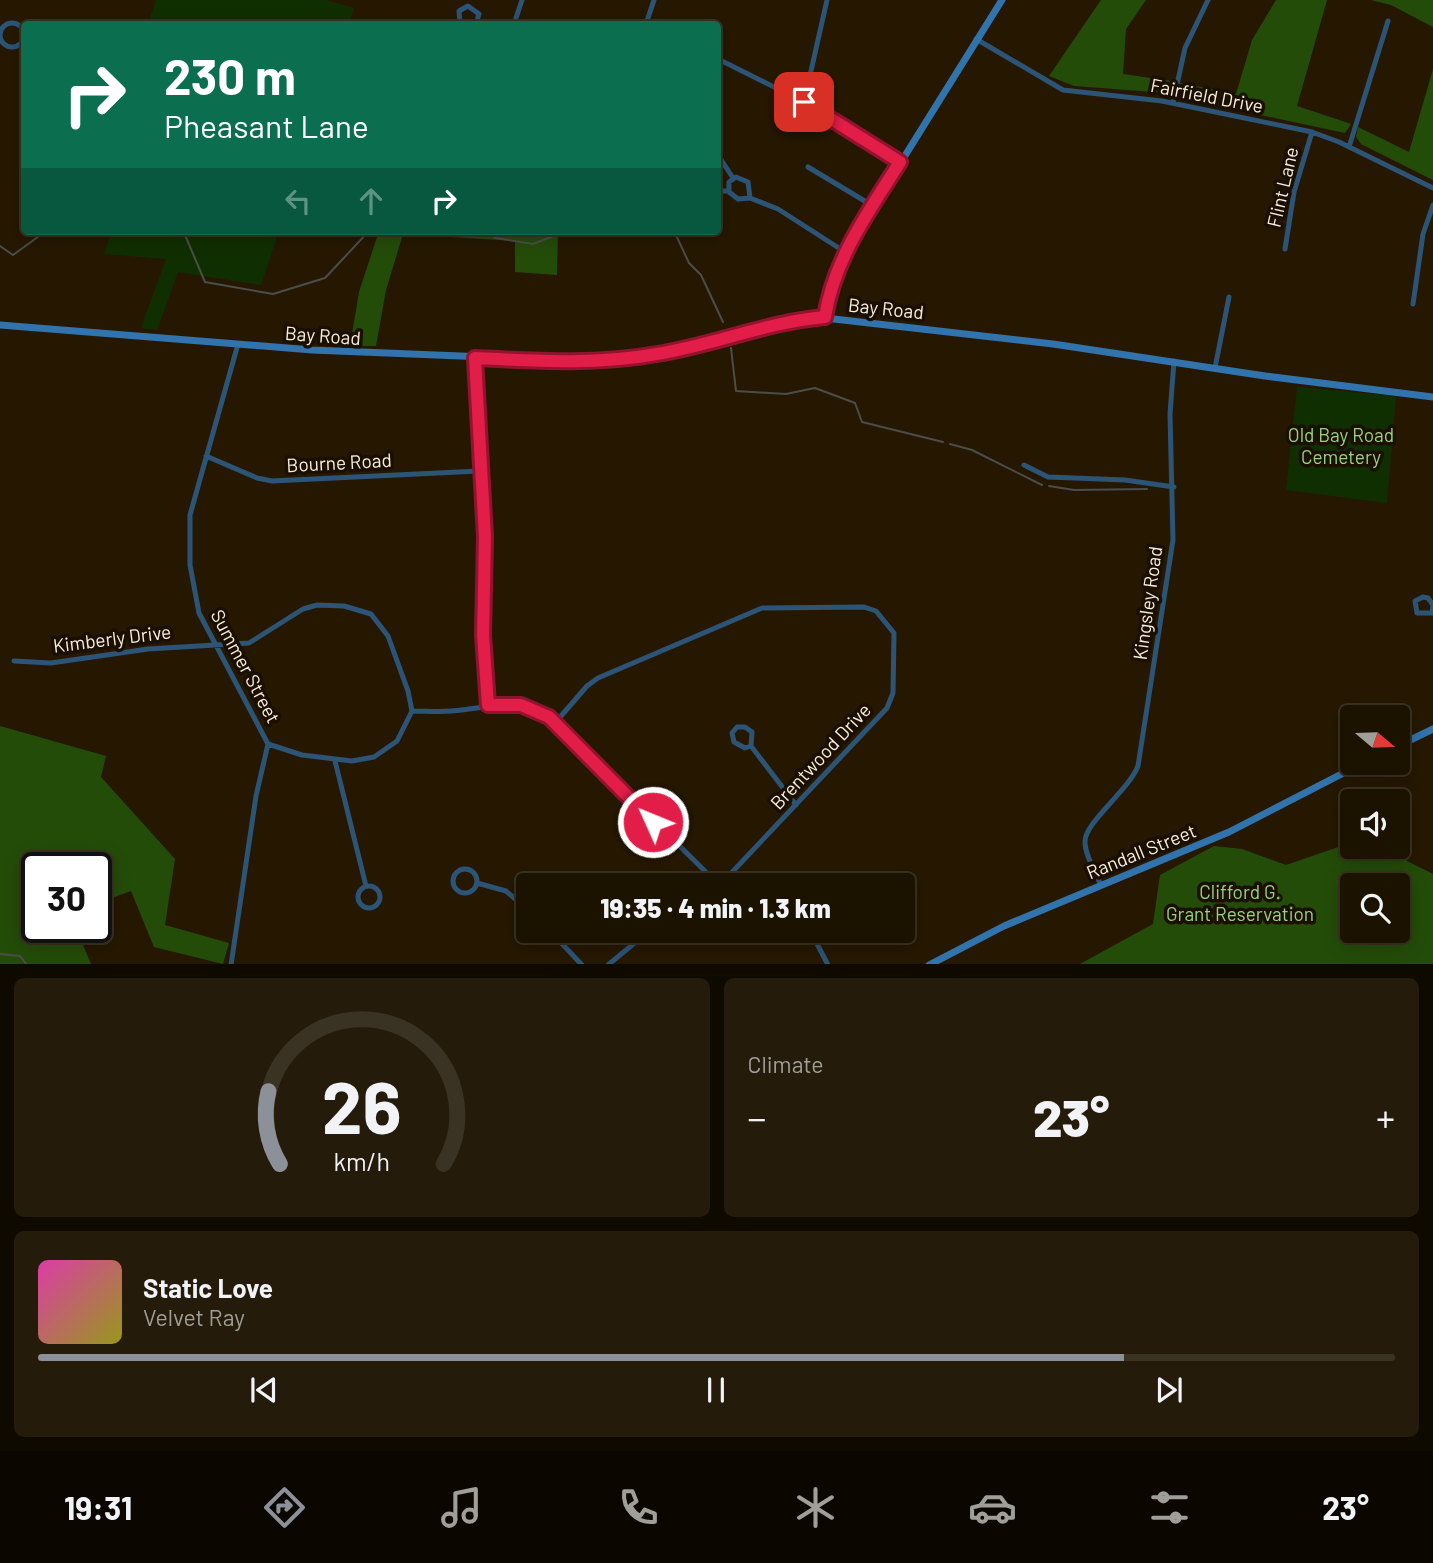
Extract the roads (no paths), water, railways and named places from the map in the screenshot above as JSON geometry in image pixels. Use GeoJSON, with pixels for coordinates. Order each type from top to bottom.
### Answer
{"type":"FeatureCollection","features":[{"type":"Feature","properties":{"kind":"main road"},"geometry":{"type":"LineString","coordinates":[[825,317],[831,287],[845,252],[1002,0]]}},
{"type":"Feature","properties":{"kind":"main road","name":"Bay Road"},"geometry":{"type":"LineString","coordinates":[[0,325],[237,344],[539,361],[622,360],[660,354],[777,324],[825,317],[1433,397]]}},
{"type":"Feature","properties":{"kind":"main road"},"geometry":{"type":"LineString","coordinates":[[1410,740],[1433,729]]}},
{"type":"Feature","properties":{"kind":"main road","name":"Randall Street"},"geometry":{"type":"LineString","coordinates":[[929,964],[962,945],[1100,883],[1229,832],[1340,775]]}},
{"type":"Feature","properties":{"kind":"street"},"geometry":{"type":"LineString","coordinates":[[515,21],[522,0]]}},
{"type":"Feature","properties":{"kind":"street"},"geometry":{"type":"LineString","coordinates":[[647,21],[654,0]]}},
{"type":"Feature","properties":{"kind":"street"},"geometry":{"type":"LineString","coordinates":[[804,102],[827,0]]}},
{"type":"Feature","properties":{"kind":"street"},"geometry":{"type":"LineString","coordinates":[[1173,103],[1185,48],[1208,0]]}},
{"type":"Feature","properties":{"kind":"street"},"geometry":{"type":"LineString","coordinates":[[457,2],[463,8]]}},
{"type":"Feature","properties":{"kind":"street"},"geometry":{"type":"LineString","coordinates":[[459,21],[457,15],[463,8],[471,6],[477,11],[477,21]]}},
{"type":"Feature","properties":{"kind":"street"},"geometry":{"type":"LineString","coordinates":[[0,20],[4,26]]}},
{"type":"Feature","properties":{"kind":"street"},"geometry":{"type":"LineString","coordinates":[[1349,147],[1388,21]]}},
{"type":"Feature","properties":{"kind":"street"},"geometry":{"type":"LineString","coordinates":[[21,28],[11,23],[4,26],[1,33],[3,43],[11,47],[21,42]]}},
{"type":"Feature","properties":{"kind":"street","name":"Fairfield Drive"},"geometry":{"type":"LineString","coordinates":[[976,39],[1063,90],[1173,103],[1312,132],[1433,188]]}},
{"type":"Feature","properties":{"kind":"street"},"geometry":{"type":"LineString","coordinates":[[721,60],[804,102],[900,162]]}},
{"type":"Feature","properties":{"kind":"street","name":"Flint Lane"},"geometry":{"type":"LineString","coordinates":[[1285,249],[1294,191],[1312,132]]}},
{"type":"Feature","properties":{"kind":"street"},"geometry":{"type":"LineString","coordinates":[[721,160],[733,178]]}},
{"type":"Feature","properties":{"kind":"street"},"geometry":{"type":"LineString","coordinates":[[808,167],[873,206]]}},
{"type":"Feature","properties":{"kind":"street"},"geometry":{"type":"LineString","coordinates":[[733,178],[741,177],[748,182],[750,198]]}},
{"type":"Feature","properties":{"kind":"street"},"geometry":{"type":"LineString","coordinates":[[728,191],[733,178]]}},
{"type":"Feature","properties":{"kind":"street"},"geometry":{"type":"LineString","coordinates":[[721,191],[728,191],[738,199],[750,198],[778,209],[845,252]]}},
{"type":"Feature","properties":{"kind":"street"},"geometry":{"type":"LineString","coordinates":[[1413,304],[1423,234],[1433,205]]}},
{"type":"Feature","properties":{"kind":"street"},"geometry":{"type":"LineString","coordinates":[[1215,368],[1229,297]]}},
{"type":"Feature","properties":{"kind":"street","name":"Summer Street"},"geometry":{"type":"LineString","coordinates":[[231,964],[256,796],[268,744],[199,613],[190,565],[190,515],[237,344]]}},
{"type":"Feature","properties":{"kind":"street"},"geometry":{"type":"LineString","coordinates":[[475,358],[485,537],[483,635],[488,705]]}},
{"type":"Feature","properties":{"kind":"street","name":"Kingsley Road"},"geometry":{"type":"LineString","coordinates":[[1100,883],[1086,849],[1087,830],[1128,786],[1138,766],[1170,565],[1174,487],[1170,414],[1174,361]]}},
{"type":"Feature","properties":{"kind":"street","name":"Bourne Road"},"geometry":{"type":"LineString","coordinates":[[206,456],[257,478],[272,481],[480,471]]}},
{"type":"Feature","properties":{"kind":"street"},"geometry":{"type":"LineString","coordinates":[[1024,465],[1048,477],[1076,476],[1174,487]]}},
{"type":"Feature","properties":{"kind":"street","name":"Kimberly Drive"},"geometry":{"type":"LineString","coordinates":[[14,661],[51,663],[215,643],[256,641],[311,606],[330,604],[365,611],[376,619],[388,636],[406,682],[412,711]]}},
{"type":"Feature","properties":{"kind":"street","name":"Brentwood Drive"},"geometry":{"type":"LineString","coordinates":[[555,723],[587,686],[598,678],[762,608],[849,606],[876,611],[894,633],[896,645],[893,693],[887,708],[731,873]]}},
{"type":"Feature","properties":{"kind":"street"},"geometry":{"type":"LineString","coordinates":[[268,744],[302,755],[335,761],[374,757],[397,741],[412,711],[447,712],[488,705],[521,705],[555,723],[707,873]]}},
{"type":"Feature","properties":{"kind":"street"},"geometry":{"type":"LineString","coordinates":[[751,746],[740,747],[734,742],[732,733],[737,727],[745,727],[752,732],[751,746],[796,805]]}},
{"type":"Feature","properties":{"kind":"street"},"geometry":{"type":"LineString","coordinates":[[335,761],[366,886]]}},
{"type":"Feature","properties":{"kind":"street"},"geometry":{"type":"LineString","coordinates":[[466,869],[473,872],[477,883],[471,891],[464,893],[455,888],[453,881],[456,874],[466,869]]}},
{"type":"Feature","properties":{"kind":"street"},"geometry":{"type":"LineString","coordinates":[[477,883],[506,891],[516,900]]}},
{"type":"Feature","properties":{"kind":"street"},"geometry":{"type":"LineString","coordinates":[[366,886],[376,888],[380,894],[378,904],[372,908],[361,906],[358,899],[359,891],[366,886]]}},
{"type":"Feature","properties":{"kind":"street"},"geometry":{"type":"LineString","coordinates":[[562,943],[582,964]]}},
{"type":"Feature","properties":{"kind":"street"},"geometry":{"type":"LineString","coordinates":[[608,964],[634,943]]}},
{"type":"Feature","properties":{"kind":"street"},"geometry":{"type":"LineString","coordinates":[[817,943],[828,964]]}},
{"type":"Feature","properties":{"kind":"waterway"},"geometry":{"type":"LineString","coordinates":[[0,246],[13,255],[40,235]]}},
{"type":"Feature","properties":{"kind":"waterway"},"geometry":{"type":"LineString","coordinates":[[185,235],[205,282],[273,294],[325,278],[365,235]]}},
{"type":"Feature","properties":{"kind":"waterway"},"geometry":{"type":"LineString","coordinates":[[490,235],[533,244],[556,235]]}},
{"type":"Feature","properties":{"kind":"waterway"},"geometry":{"type":"LineString","coordinates":[[556,235],[644,235]]}},
{"type":"Feature","properties":{"kind":"waterway"},"geometry":{"type":"LineString","coordinates":[[676,235],[689,263],[701,275],[723,322]]}},
{"type":"Feature","properties":{"kind":"waterway"},"geometry":{"type":"LineString","coordinates":[[731,348],[736,391],[786,394],[815,388],[855,403],[862,422],[943,442]]}},
{"type":"Feature","properties":{"kind":"waterway"},"geometry":{"type":"LineString","coordinates":[[950,444],[972,450],[1042,485]]}},
{"type":"Feature","properties":{"kind":"waterway"},"geometry":{"type":"LineString","coordinates":[[1049,486],[1074,490],[1147,489]]}},
{"type":"Feature","properties":{"kind":"waterway"},"geometry":{"type":"LineString","coordinates":[[0,954],[20,956],[26,964]]}},
{"type":"Feature","properties":{"kind":"park label","name":"Old Bay Road Cemetery"},"geometry":{"type":"Point","coordinates":[1341,445]}},
{"type":"Feature","properties":{"kind":"park label","name":"Clifford G. Grant Reservation"},"geometry":{"type":"Point","coordinates":[1240,902]}}]}
